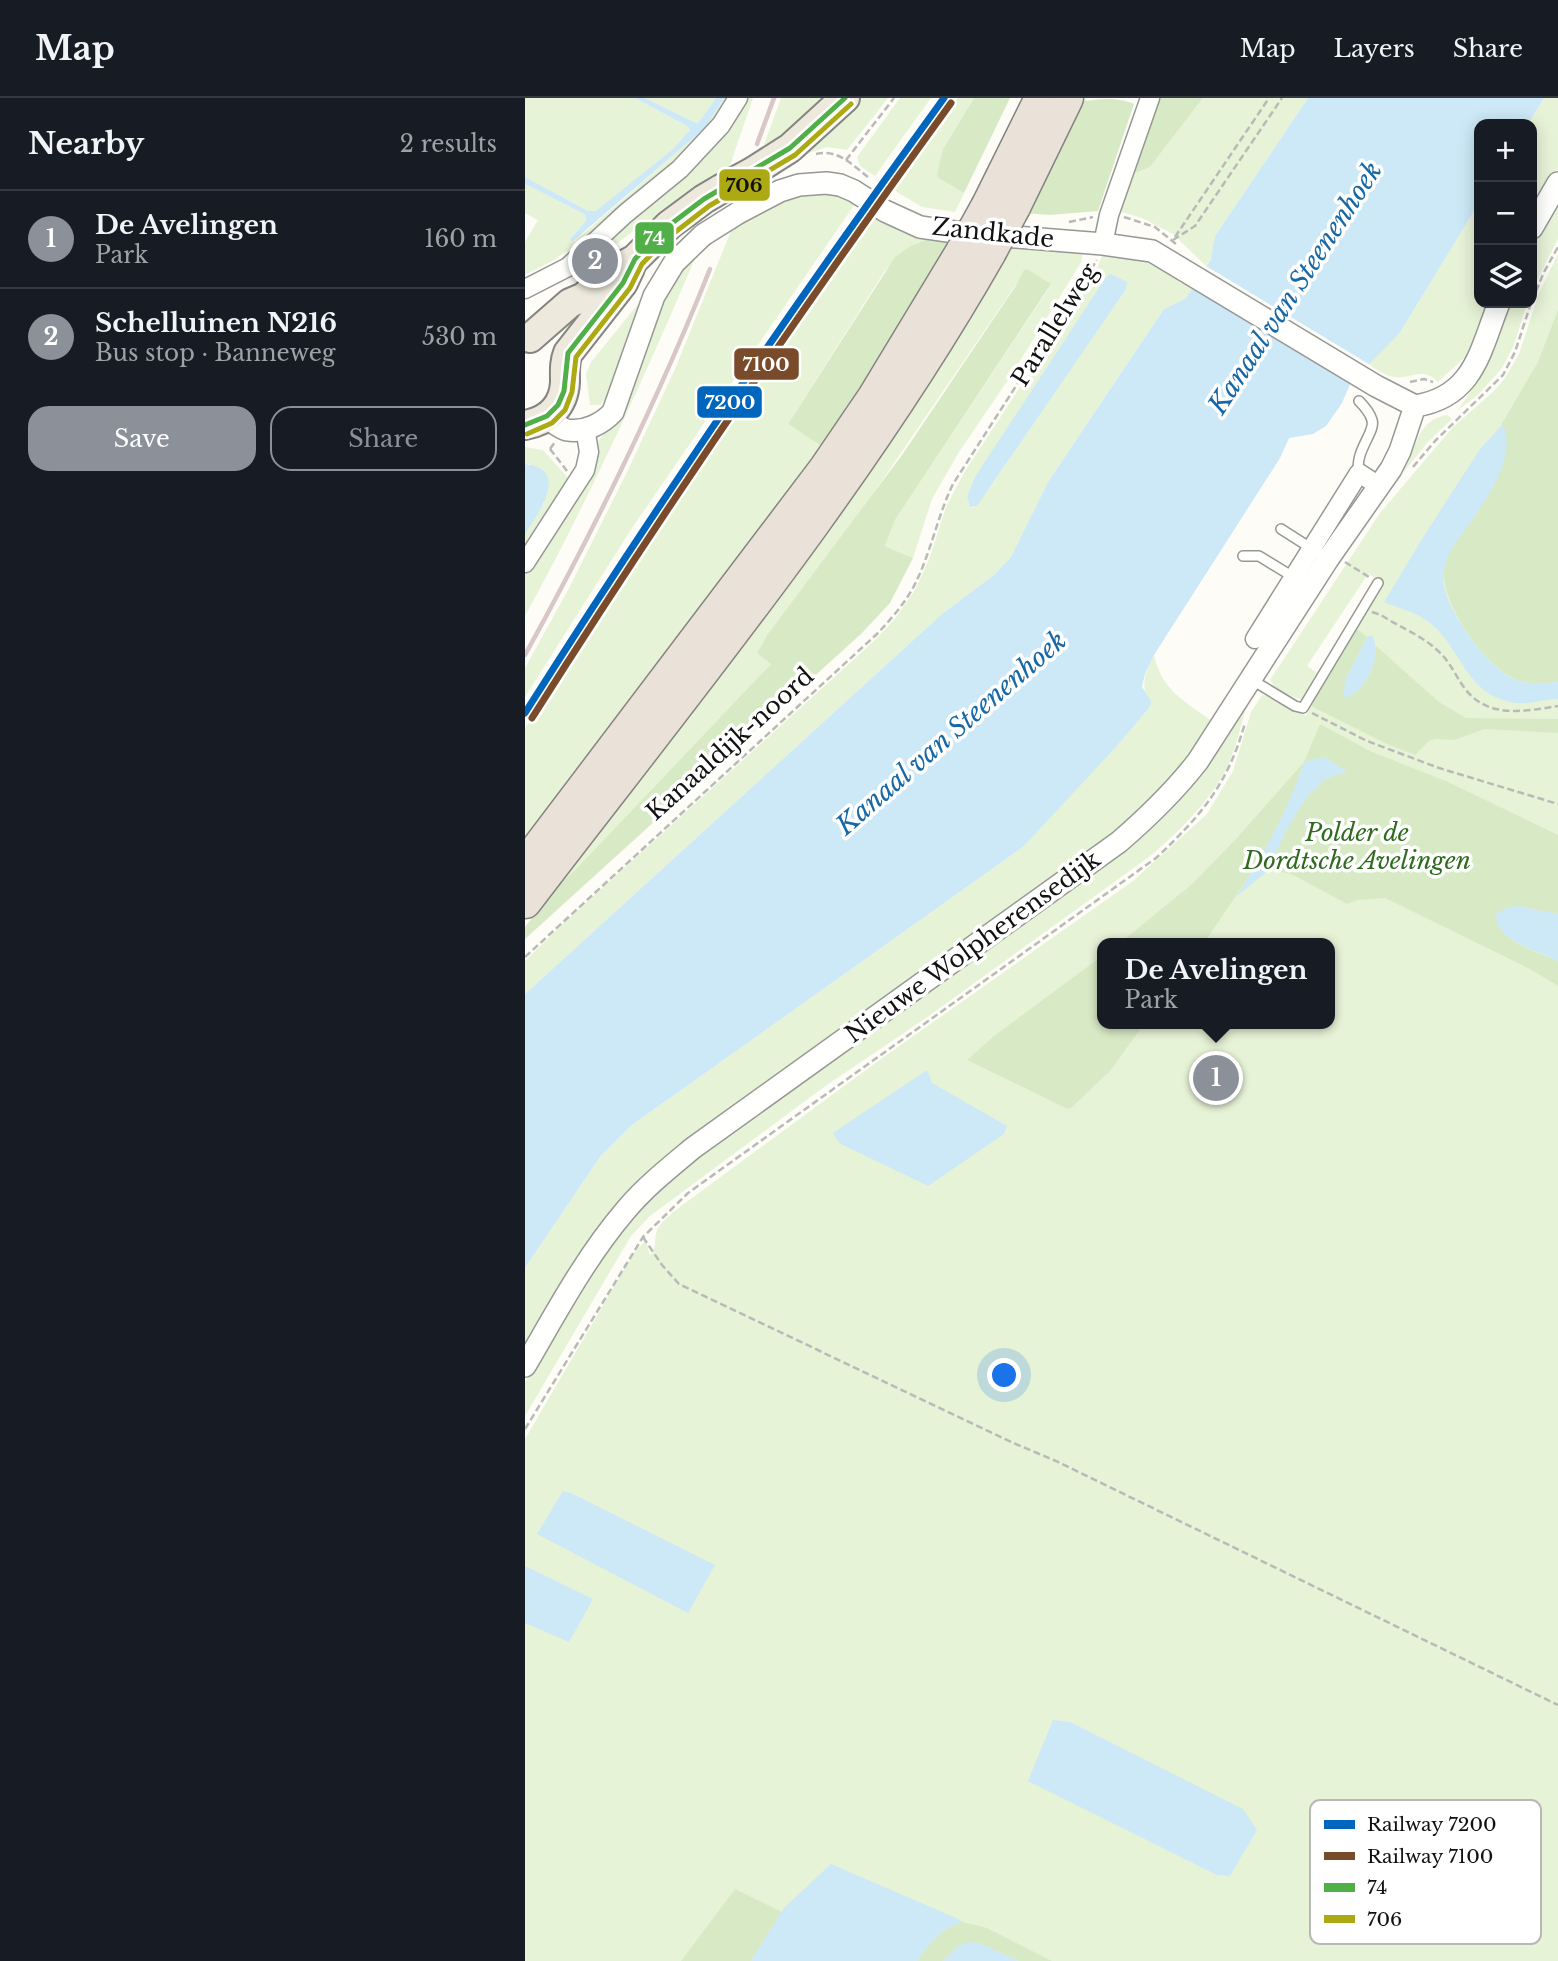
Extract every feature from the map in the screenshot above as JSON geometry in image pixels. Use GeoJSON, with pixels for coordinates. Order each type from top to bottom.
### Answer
{"type":"FeatureCollection","features":[{"type":"Feature","properties":{"kind":"highway"},"geometry":{"type":"LineString","coordinates":[[1001,206],[1041,98]]}},
{"type":"Feature","properties":{"kind":"highway"},"geometry":{"type":"LineString","coordinates":[[525,865],[819,477],[976,251],[1067,98]]}},
{"type":"Feature","properties":{"kind":"highway"},"geometry":{"type":"LineString","coordinates":[[525,902],[845,482],[950,323],[976,251]]}},
{"type":"Feature","properties":{"kind":"main road"},"geometry":{"type":"LineString","coordinates":[[542,410],[554,382],[552,363],[530,341],[570,303],[583,297],[608,274],[635,259],[669,225],[704,199],[790,148],[845,98]]}},
{"type":"Feature","properties":{"kind":"main road"},"geometry":{"type":"LineString","coordinates":[[542,410],[565,384],[568,353],[623,283],[635,259]]}},
{"type":"Feature","properties":{"kind":"street"},"geometry":{"type":"LineString","coordinates":[[525,289],[568,268],[633,207],[680,169],[721,125],[738,98]]}},
{"type":"Feature","properties":{"kind":"street","name":"Parallelweg"},"geometry":{"type":"LineString","coordinates":[[1103,244],[1109,215],[1150,98]]}},
{"type":"Feature","properties":{"kind":"street","name":"Zandkade"},"geometry":{"type":"LineString","coordinates":[[585,428],[599,424],[613,412],[655,296],[674,263],[703,235],[780,191],[799,185],[827,183],[854,191],[885,211],[920,226],[955,232],[1103,244],[1151,251],[1376,386],[1415,406]]}},
{"type":"Feature","properties":{"kind":"street"},"geometry":{"type":"LineString","coordinates":[[1537,219],[1558,183]]}},
{"type":"Feature","properties":{"kind":"street"},"geometry":{"type":"LineString","coordinates":[[1415,406],[1443,398],[1458,390],[1477,360],[1497,308]]}},
{"type":"Feature","properties":{"kind":"street","name":"Nieuwe Wolpherensedijk"},"geometry":{"type":"LineString","coordinates":[[1255,639],[1327,556],[1380,486],[1400,451],[1415,406]]}},
{"type":"Feature","properties":{"kind":"street"},"geometry":{"type":"LineString","coordinates":[[525,563],[585,470],[589,452],[585,428],[563,429],[542,410]]}},
{"type":"Feature","properties":{"kind":"street"},"geometry":{"type":"LineString","coordinates":[[1359,473],[1380,486]]}},
{"type":"Feature","properties":{"kind":"street","name":"Nieuwe Wolpherensedijk"},"geometry":{"type":"LineString","coordinates":[[1327,556],[1359,473]]}},
{"type":"Feature","properties":{"kind":"street","name":"Nieuwe Wolpherensedijk"},"geometry":{"type":"LineString","coordinates":[[525,1366],[579,1274],[624,1211],[657,1177],[704,1140],[1119,842],[1151,815],[1198,761],[1251,679],[1302,582]]}},
{"type":"Feature","properties":{"kind":"lane"},"geometry":{"type":"LineString","coordinates":[[1359,401],[1368,412],[1373,425],[1359,453],[1359,473]]}},
{"type":"Feature","properties":{"kind":"lane"},"geometry":{"type":"LineString","coordinates":[[1281,529],[1327,556]]}},
{"type":"Feature","properties":{"kind":"lane"},"geometry":{"type":"LineString","coordinates":[[1243,556],[1259,556],[1302,582]]}},
{"type":"Feature","properties":{"kind":"lane"},"geometry":{"type":"LineString","coordinates":[[1251,679],[1295,706],[1303,708],[1378,583]]}},
{"type":"Feature","properties":{"kind":"path"},"geometry":{"type":"LineString","coordinates":[[846,160],[894,98]]}},
{"type":"Feature","properties":{"kind":"path"},"geometry":{"type":"LineString","coordinates":[[1173,240],[1269,98]]}},
{"type":"Feature","properties":{"kind":"path"},"geometry":{"type":"LineString","coordinates":[[1173,240],[1195,226],[1282,98]]}},
{"type":"Feature","properties":{"kind":"path"},"geometry":{"type":"LineString","coordinates":[[1109,215],[1134,218],[1155,227],[1173,240]]}},
{"type":"Feature","properties":{"kind":"path","name":"Parallelweg"},"geometry":{"type":"LineString","coordinates":[[933,539],[941,509],[953,484],[1087,277],[1103,244]]}},
{"type":"Feature","properties":{"kind":"path"},"geometry":{"type":"LineString","coordinates":[[1537,290],[1558,247]]}},
{"type":"Feature","properties":{"kind":"path"},"geometry":{"type":"LineString","coordinates":[[1457,418],[1503,374],[1515,352],[1530,308]]}},
{"type":"Feature","properties":{"kind":"path"},"geometry":{"type":"LineString","coordinates":[[550,449],[576,484]]}},
{"type":"Feature","properties":{"kind":"path","name":"Kanaaldijk-noord"},"geometry":{"type":"LineString","coordinates":[[525,957],[878,634],[914,586],[933,539]]}},
{"type":"Feature","properties":{"kind":"path"},"geometry":{"type":"LineString","coordinates":[[1327,556],[1378,583]]}},
{"type":"Feature","properties":{"kind":"path"},"geometry":{"type":"LineString","coordinates":[[1363,608],[1381,615],[1435,648],[1453,667],[1467,691],[1487,706],[1502,711],[1523,712],[1558,706]]}},
{"type":"Feature","properties":{"kind":"path"},"geometry":{"type":"LineString","coordinates":[[1303,708],[1367,741],[1439,768],[1558,804]]}},
{"type":"Feature","properties":{"kind":"path"},"geometry":{"type":"LineString","coordinates":[[525,1429],[643,1237],[661,1265],[680,1284],[1056,1461],[1558,1705]]}},
{"type":"Feature","properties":{"kind":"green space"},"geometry":{"type":"Polygon","coordinates":[[[525,98],[635,98],[690,130],[672,150],[596,212],[588,211],[525,177],[525,98]]]}},
{"type":"Feature","properties":{"kind":"green space"},"geometry":{"type":"Polygon","coordinates":[[[645,98],[716,98],[696,123],[645,98]]]}},
{"type":"Feature","properties":{"kind":"green space"},"geometry":{"type":"Polygon","coordinates":[[[724,98],[732,98],[695,146],[576,254],[565,252],[525,275],[525,242],[538,220],[525,213],[525,184],[586,215],[586,221],[570,239],[575,241],[699,133],[724,98]]]}},
{"type":"Feature","properties":{"kind":"green space"},"geometry":{"type":"Polygon","coordinates":[[[744,98],[753,98],[726,177],[644,223],[604,253],[599,248],[704,157],[732,120],[744,98]]]}},
{"type":"Feature","properties":{"kind":"green space"},"geometry":{"type":"Polygon","coordinates":[[[781,98],[831,98],[760,156],[781,98]]]}},
{"type":"Feature","properties":{"kind":"green space"},"geometry":{"type":"Polygon","coordinates":[[[859,98],[888,98],[847,150],[827,147],[809,153],[806,149],[859,98]]]}},
{"type":"Feature","properties":{"kind":"green space"},"geometry":{"type":"Polygon","coordinates":[[[900,98],[931,98],[875,176],[860,166],[857,157],[900,98]]]}},
{"type":"Feature","properties":{"kind":"green space"},"geometry":{"type":"Polygon","coordinates":[[[958,98],[974,98],[943,149],[940,179],[964,193],[955,212],[922,207],[892,189],[958,98]]]}},
{"type":"Feature","properties":{"kind":"green space"},"geometry":{"type":"Polygon","coordinates":[[[974,98],[1010,98],[964,193],[937,175],[943,149],[974,98]]]}},
{"type":"Feature","properties":{"kind":"green space"},"geometry":{"type":"Polygon","coordinates":[[[1078,98],[1087,101],[1117,100],[1134,104],[1098,211],[1050,215],[1022,213],[1078,98]]]}},
{"type":"Feature","properties":{"kind":"green space"},"geometry":{"type":"Polygon","coordinates":[[[1157,98],[1203,98],[1150,167],[1129,176],[1157,98]]]}},
{"type":"Feature","properties":{"kind":"green space"},"geometry":{"type":"Polygon","coordinates":[[[1203,98],[1308,98],[1215,236],[1213,255],[1206,266],[1173,234],[1142,218],[1118,211],[1129,176],[1150,167],[1203,98]]]}},
{"type":"Feature","properties":{"kind":"green space"},"geometry":{"type":"Polygon","coordinates":[[[1544,98],[1558,98],[1558,168],[1537,204],[1537,119],[1531,119],[1544,98]]]}},
{"type":"Feature","properties":{"kind":"green space"},"geometry":{"type":"Polygon","coordinates":[[[833,192],[857,201],[632,528],[525,697],[525,668],[568,590],[628,470],[675,369],[733,226],[792,198],[833,192]]]}},
{"type":"Feature","properties":{"kind":"green space"},"geometry":{"type":"Polygon","coordinates":[[[1558,196],[1558,239],[1537,280],[1537,236],[1558,196]]]}},
{"type":"Feature","properties":{"kind":"green space"},"geometry":{"type":"Polygon","coordinates":[[[870,211],[932,237],[900,253],[884,272],[788,424],[821,446],[764,525],[525,838],[525,728],[646,539],[870,211]]]}},
{"type":"Feature","properties":{"kind":"green space"},"geometry":{"type":"Polygon","coordinates":[[[1474,211],[1474,308],[1487,308],[1465,357],[1438,382],[1433,377],[1422,374],[1391,376],[1368,364],[1399,334],[1474,211]]]}},
{"type":"Feature","properties":{"kind":"green space"},"geometry":{"type":"Polygon","coordinates":[[[932,237],[951,240],[871,372],[821,446],[788,424],[895,257],[909,247],[932,237]]]}},
{"type":"Feature","properties":{"kind":"green space"},"geometry":{"type":"Polygon","coordinates":[[[1005,246],[1082,253],[1082,261],[1010,377],[959,452],[932,499],[913,558],[885,546],[895,520],[1051,285],[1024,271],[862,510],[772,663],[554,889],[884,450],[939,364],[1005,246]]]}},
{"type":"Feature","properties":{"kind":"green space"},"geometry":{"type":"Polygon","coordinates":[[[1103,253],[1140,259],[1181,279],[1180,283],[1193,287],[1186,298],[1164,309],[1048,482],[1011,557],[995,574],[942,614],[525,994],[525,961],[894,620],[915,590],[930,557],[946,507],[965,471],[1095,273],[1103,253]],[[1127,285],[975,477],[967,496],[970,506],[973,508],[993,483],[1127,285]]]}},
{"type":"Feature","properties":{"kind":"green space"},"geometry":{"type":"Polygon","coordinates":[[[1558,254],[1558,1961],[525,1961],[525,1439],[633,1254],[646,1240],[650,1256],[658,1228],[673,1212],[878,1061],[1133,881],[1207,814],[1233,771],[1251,712],[1262,695],[1306,716],[1311,706],[1315,707],[1361,633],[1355,627],[1382,582],[1368,574],[1307,666],[1319,674],[1302,700],[1277,690],[1270,680],[1380,513],[1453,427],[1505,378],[1519,354],[1534,308],[1537,308],[1539,293],[1558,254]]]}},
{"type":"Feature","properties":{"kind":"green space"},"geometry":{"type":"Polygon","coordinates":[[[696,256],[615,438],[525,616],[525,574],[576,496],[661,306],[678,275],[696,256]]]}},
{"type":"Feature","properties":{"kind":"green space"},"geometry":{"type":"Polygon","coordinates":[[[1027,269],[1051,284],[895,520],[885,546],[913,558],[890,603],[862,633],[525,939],[525,927],[554,889],[771,664],[757,653],[768,634],[902,455],[1027,269]]]}},
{"type":"Feature","properties":{"kind":"green space"},"geometry":{"type":"Polygon","coordinates":[[[648,292],[610,395],[600,405],[590,405],[586,374],[591,362],[648,292]]]}},
{"type":"Feature","properties":{"kind":"green space"},"geometry":{"type":"Polygon","coordinates":[[[1506,308],[1525,308],[1514,345],[1502,368],[1478,395],[1457,411],[1482,371],[1506,308]]]}},
{"type":"Feature","properties":{"kind":"green space"},"geometry":{"type":"Polygon","coordinates":[[[1558,310],[1558,682],[1534,683],[1511,677],[1499,669],[1474,642],[1454,609],[1444,575],[1448,554],[1484,499],[1503,424],[1501,425],[1538,362],[1558,310]]]}},
{"type":"Feature","properties":{"kind":"green space"},"geometry":{"type":"Polygon","coordinates":[[[1447,415],[1452,419],[1428,442],[1395,482],[1425,427],[1447,415]]]}},
{"type":"Feature","properties":{"kind":"green space"},"geometry":{"type":"Polygon","coordinates":[[[525,447],[543,450],[569,479],[525,550],[525,534],[544,503],[530,464],[525,464],[525,447]]]}},
{"type":"Feature","properties":{"kind":"green space"},"geometry":{"type":"Polygon","coordinates":[[[1355,627],[1367,637],[1346,679],[1353,695],[1371,673],[1376,646],[1439,702],[1466,718],[1558,719],[1558,733],[1485,729],[1454,740],[1429,741],[1415,755],[1311,706],[1355,627]]]}},
{"type":"Feature","properties":{"kind":"green space"},"geometry":{"type":"Polygon","coordinates":[[[1154,655],[1163,678],[1176,694],[1213,722],[1193,752],[1137,817],[642,1178],[600,1225],[525,1348],[525,1268],[600,1157],[632,1125],[1023,847],[1150,707],[1145,681],[1154,655]]]}},
{"type":"Feature","properties":{"kind":"green space"},"geometry":{"type":"Polygon","coordinates":[[[1251,696],[1231,758],[1217,786],[1196,812],[1161,847],[926,1018],[824,1087],[650,1216],[631,1236],[525,1416],[525,1382],[600,1256],[623,1224],[702,1150],[1124,849],[1251,696]]]}},
{"type":"Feature","properties":{"kind":"green space","name":"Polder de Dordtsche Avelingen"},"geometry":{"type":"Polygon","coordinates":[[[1320,724],[1372,752],[1446,781],[1558,835],[1558,914],[1518,906],[1497,914],[1498,924],[1510,939],[1558,961],[1558,986],[1530,969],[1385,898],[1357,900],[1347,904],[1293,875],[1270,869],[1291,820],[1306,796],[1326,779],[1347,772],[1324,757],[1304,762],[1320,724]]]}},
{"type":"Feature","properties":{"kind":"green space"},"geometry":{"type":"Polygon","coordinates":[[[1304,762],[1292,796],[1263,856],[1207,938],[1126,938],[1192,884],[1304,762]]]}},
{"type":"Feature","properties":{"kind":"green space"},"geometry":{"type":"Polygon","coordinates":[[[1097,960],[1097,1029],[1140,1029],[1110,1071],[1068,1109],[967,1060],[994,1036],[1097,960]]]}},
{"type":"Feature","properties":{"kind":"green space"},"geometry":{"type":"Polygon","coordinates":[[[735,1889],[782,1912],[751,1961],[681,1961],[735,1889]]]}},
{"type":"Feature","properties":{"kind":"green space"},"geometry":{"type":"Polygon","coordinates":[[[963,1922],[987,1928],[1052,1961],[1019,1961],[979,1943],[969,1942],[943,1961],[917,1961],[943,1931],[963,1922]]]}},
{"type":"Feature","properties":{"kind":"water"},"geometry":{"type":"Polygon","coordinates":[[[635,98],[645,98],[696,123],[716,98],[724,98],[699,133],[572,242],[570,239],[586,221],[586,215],[525,184],[525,177],[588,211],[596,211],[672,150],[690,130],[635,98]]]}},
{"type":"Feature","properties":{"kind":"water","name":"Kanaal van Steenenhoek"},"geometry":{"type":"Polygon","coordinates":[[[1308,98],[1544,98],[1531,119],[1474,119],[1474,211],[1399,334],[1351,382],[1342,403],[1326,426],[1313,434],[1289,438],[1280,458],[1154,655],[1142,687],[1151,701],[1150,707],[1115,748],[1023,847],[632,1125],[600,1157],[525,1268],[525,994],[942,614],[995,574],[1011,557],[1048,482],[1164,309],[1186,298],[1211,259],[1215,236],[1308,98]]]}},
{"type":"Feature","properties":{"kind":"water"},"geometry":{"type":"Polygon","coordinates":[[[1111,274],[1127,282],[1126,289],[977,506],[970,507],[967,496],[975,477],[1106,277],[1111,274]]]}},
{"type":"Feature","properties":{"kind":"water"},"geometry":{"type":"Polygon","coordinates":[[[1503,424],[1507,440],[1500,474],[1449,554],[1444,572],[1444,586],[1461,624],[1490,661],[1510,677],[1528,683],[1558,682],[1558,699],[1522,703],[1496,697],[1475,681],[1436,628],[1417,615],[1384,602],[1480,449],[1503,424]]]}},
{"type":"Feature","properties":{"kind":"water"},"geometry":{"type":"Polygon","coordinates":[[[525,464],[539,468],[546,474],[549,483],[543,504],[525,534],[525,464]]]}},
{"type":"Feature","properties":{"kind":"water"},"geometry":{"type":"Polygon","coordinates":[[[1372,635],[1376,652],[1371,671],[1360,688],[1346,698],[1343,695],[1346,679],[1367,637],[1372,635]]]}},
{"type":"Feature","properties":{"kind":"water"},"geometry":{"type":"Polygon","coordinates":[[[1324,757],[1348,772],[1327,778],[1308,795],[1284,834],[1270,869],[1236,897],[1275,832],[1304,762],[1324,757]]]}},
{"type":"Feature","properties":{"kind":"water"},"geometry":{"type":"Polygon","coordinates":[[[1518,906],[1558,914],[1558,961],[1519,944],[1503,932],[1496,914],[1506,908],[1518,906]]]}},
{"type":"Feature","properties":{"kind":"water"},"geometry":{"type":"Polygon","coordinates":[[[927,1070],[932,1083],[1007,1126],[1004,1134],[928,1186],[839,1143],[833,1133],[927,1070]]]}},
{"type":"Feature","properties":{"kind":"water"},"geometry":{"type":"Polygon","coordinates":[[[563,1491],[715,1565],[688,1613],[537,1534],[563,1491]]]}},
{"type":"Feature","properties":{"kind":"water"},"geometry":{"type":"Polygon","coordinates":[[[525,1566],[593,1599],[569,1642],[525,1623],[525,1566]]]}},
{"type":"Feature","properties":{"kind":"water"},"geometry":{"type":"Polygon","coordinates":[[[1053,1720],[1070,1722],[1243,1809],[1257,1830],[1230,1876],[1217,1875],[1028,1781],[1053,1720]]]}},
{"type":"Feature","properties":{"kind":"water"},"geometry":{"type":"Polygon","coordinates":[[[831,1864],[963,1922],[943,1931],[917,1961],[751,1961],[784,1908],[831,1864]]]}},
{"type":"Feature","properties":{"kind":"water"},"geometry":{"type":"Polygon","coordinates":[[[979,1943],[1019,1961],[943,1961],[960,1945],[979,1943]]]}},
{"type":"Feature","properties":{"kind":"pier"},"geometry":{"type":"Polygon","coordinates":[[[1206,266],[1372,366],[1354,384],[1193,287],[1206,266]]]}},
{"type":"Feature","properties":{"kind":"railway"},"geometry":{"type":"LineString","coordinates":[[757,144],[774,98]]}},
{"type":"Feature","properties":{"kind":"railway"},"geometry":{"type":"LineString","coordinates":[[525,655],[576,561],[623,465],[710,269]]}},
{"type":"Feature","properties":{"kind":"rail line","name":"7200"},"geometry":{"type":"LineString","coordinates":[[525,713],[730,402],[944,98]]}},
{"type":"Feature","properties":{"kind":"rail line","name":"7100"},"geometry":{"type":"LineString","coordinates":[[532,718],[737,407],[951,103]]}},
{"type":"Feature","properties":{"kind":"transit line","name":"74"},"geometry":{"type":"LineString","coordinates":[[525,425],[547,416],[558,405],[564,391],[568,353],[623,283],[635,259],[659,233],[704,199],[790,148],[845,98]]}},
{"type":"Feature","properties":{"kind":"transit line","name":"706"},"geometry":{"type":"LineString","coordinates":[[527,434],[552,423],[565,410],[572,392],[576,357],[630,288],[642,264],[665,240],[709,206],[795,155],[851,104]]}},
{"type":"Feature","properties":{"kind":"place","name":"Schelluinen N216"},"geometry":{"type":"Point","coordinates":[595,261]}},
{"type":"Feature","properties":{"kind":"place","name":"De Avelingen"},"geometry":{"type":"Point","coordinates":[1216,1078]}}]}
